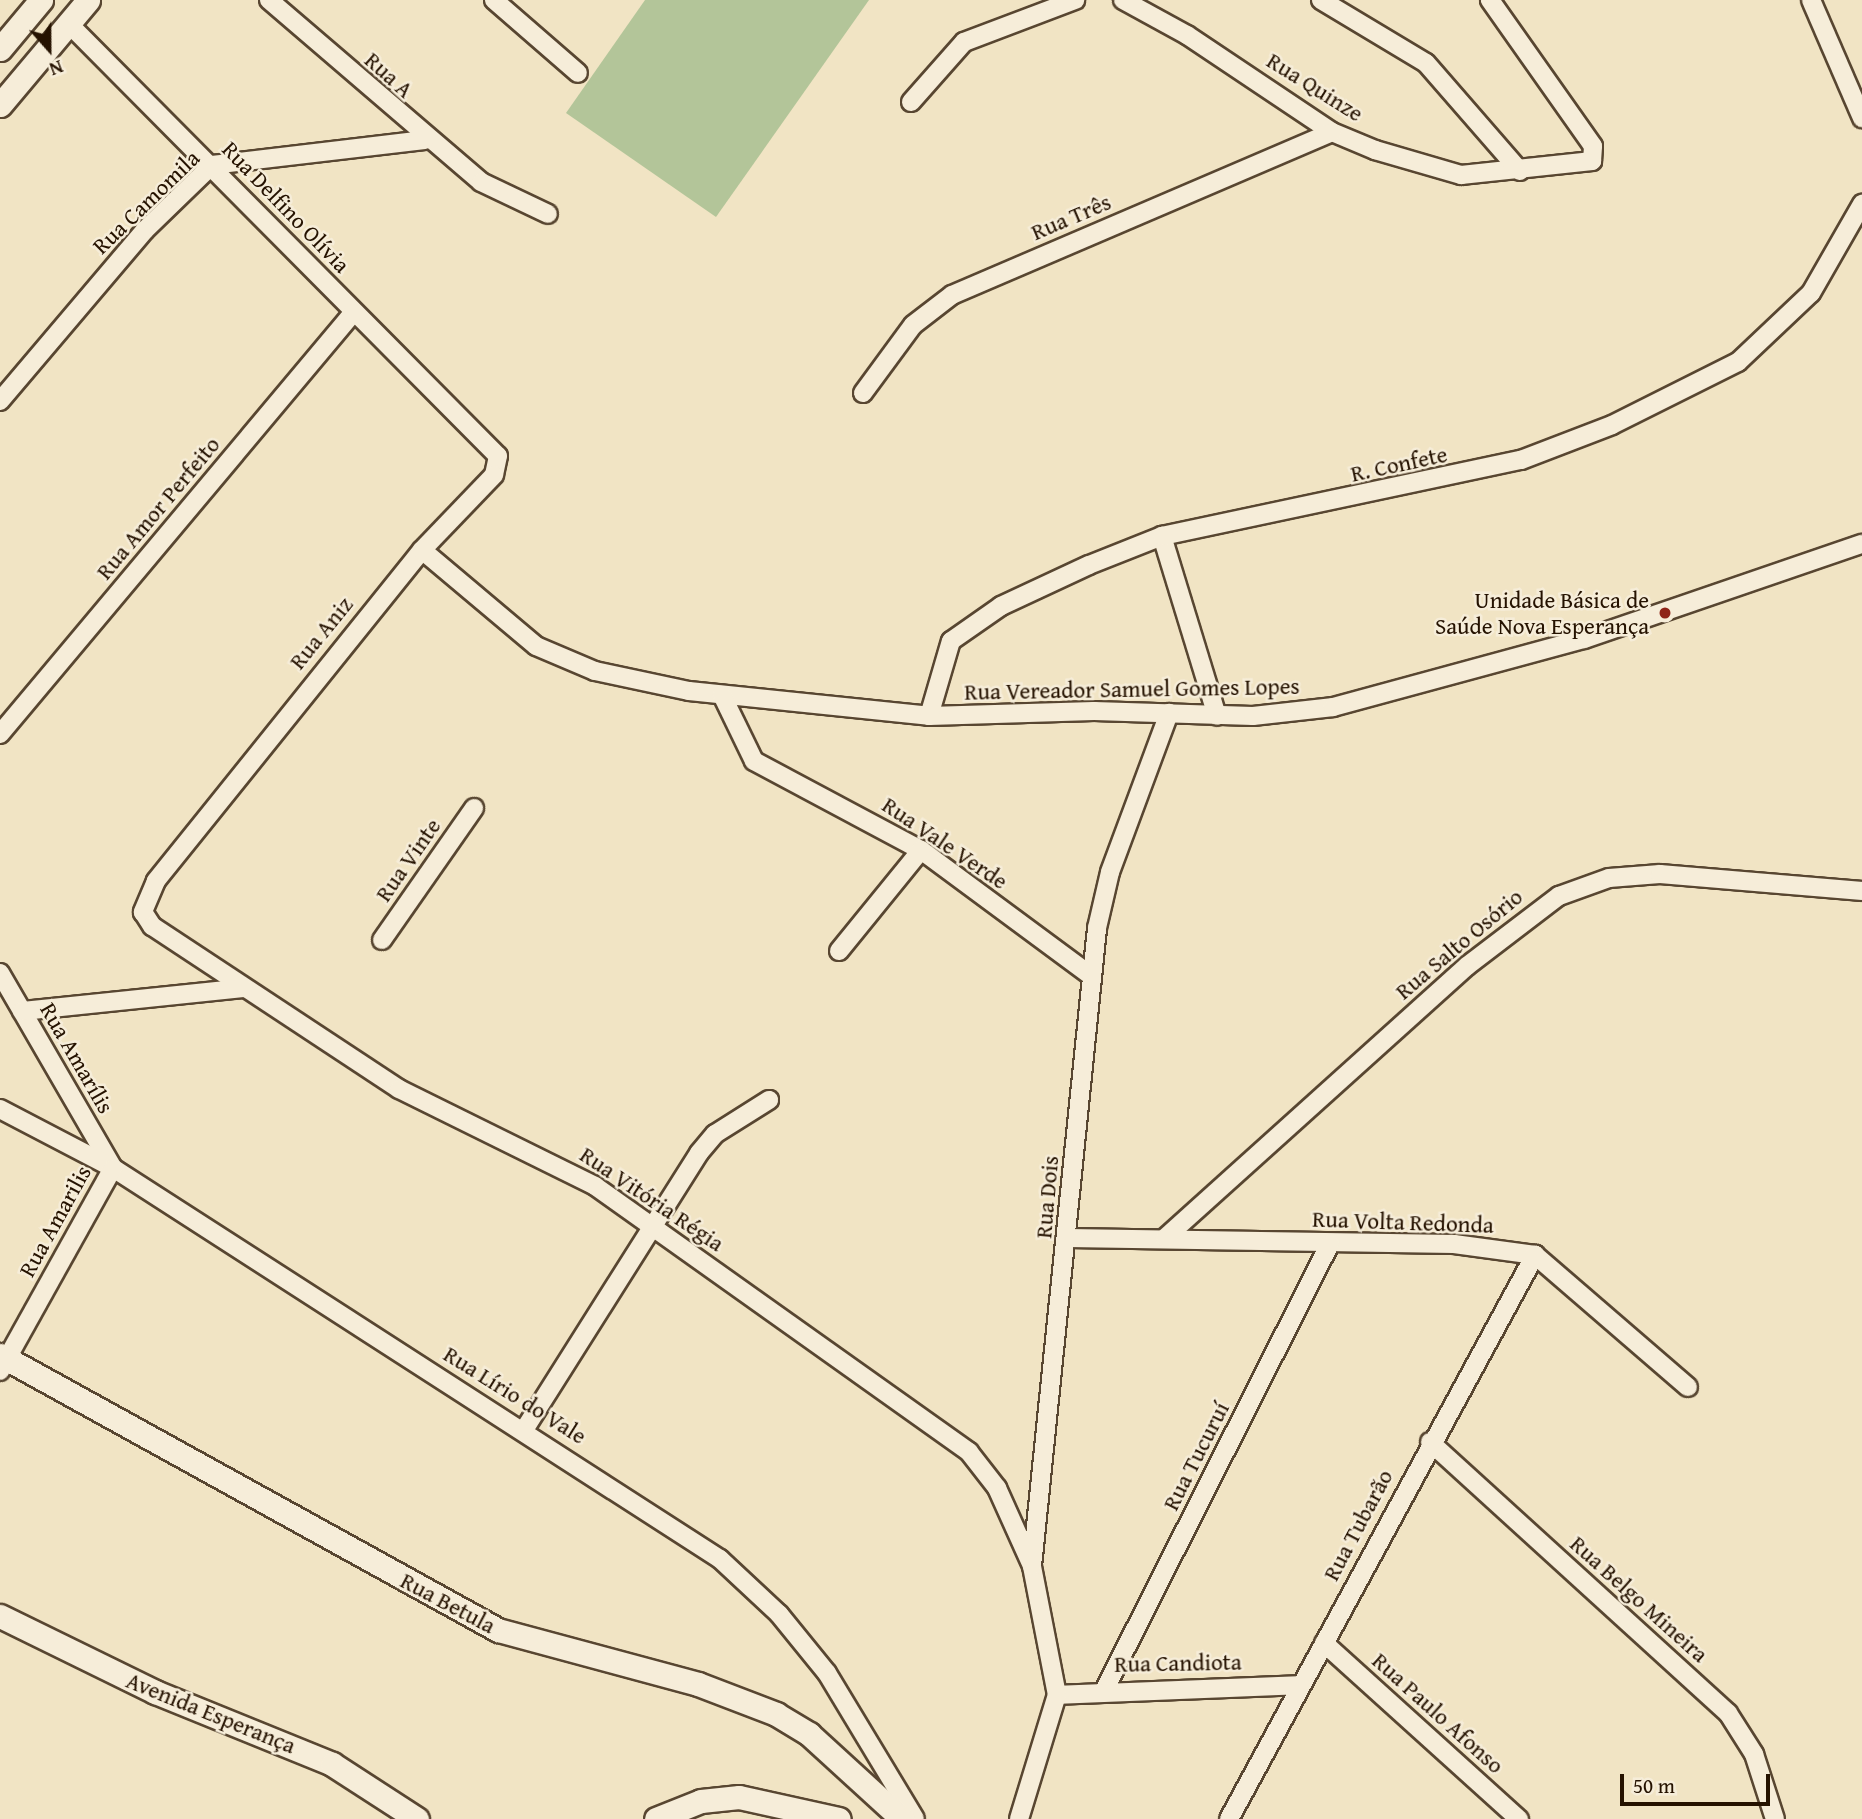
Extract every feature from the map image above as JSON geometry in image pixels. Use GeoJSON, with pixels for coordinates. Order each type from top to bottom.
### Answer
{"type":"FeatureCollection","features":[{"type":"Feature","properties":{"kind":"street"},"geometry":{"type":"LineString","coordinates":[[0,49],[41,0]]}},
{"type":"Feature","properties":{"kind":"street"},"geometry":{"type":"LineString","coordinates":[[0,105],[88,0]]}},
{"type":"Feature","properties":{"kind":"street","name":"Rua A"},"geometry":{"type":"LineString","coordinates":[[269,0],[425,140],[481,183],[548,214]]}},
{"type":"Feature","properties":{"kind":"street"},"geometry":{"type":"LineString","coordinates":[[494,0],[579,73]]}},
{"type":"Feature","properties":{"kind":"street"},"geometry":{"type":"LineString","coordinates":[[911,102],[964,42],[1075,0]]}},
{"type":"Feature","properties":{"kind":"street","name":"Rua Quinze"},"geometry":{"type":"LineString","coordinates":[[1123,0],[1187,35],[1332,132],[1439,171],[1520,171],[1579,164],[1594,158],[1593,146],[1490,0]]}},
{"type":"Feature","properties":{"kind":"street"},"geometry":{"type":"LineString","coordinates":[[1321,0],[1426,63],[1520,171]]}},
{"type":"Feature","properties":{"kind":"street"},"geometry":{"type":"LineString","coordinates":[[1811,0],[1862,118]]}},
{"type":"Feature","properties":{"kind":"street","name":"Rua Delfino Olívia"},"geometry":{"type":"LineString","coordinates":[[68,23],[212,165],[353,313],[469,422]]}},
{"type":"Feature","properties":{"kind":"street","name":"Rua Três"},"geometry":{"type":"LineString","coordinates":[[863,393],[913,324],[952,295],[1332,132]]}},
{"type":"Feature","properties":{"kind":"street","name":"Rua Camomila"},"geometry":{"type":"LineString","coordinates":[[0,401],[145,230],[212,165],[425,140]]}},
{"type":"Feature","properties":{"kind":"street","name":"R. Confete"},"geometry":{"type":"LineString","coordinates":[[929,716],[940,663],[971,624],[1162,536],[1492,468],[1634,415],[1766,342],[1811,293],[1862,204]]}},
{"type":"Feature","properties":{"kind":"street","name":"Rua Amor Perfeito"},"geometry":{"type":"LineString","coordinates":[[0,734],[353,313]]}},
{"type":"Feature","properties":{"kind":"street","name":"Rua Aniz"},"geometry":{"type":"LineString","coordinates":[[156,881],[422,550],[498,466],[494,447],[469,422]]}},
{"type":"Feature","properties":{"kind":"street"},"geometry":{"type":"LineString","coordinates":[[1162,536],[1217,716]]}},
{"type":"Feature","properties":{"kind":"street","name":"Rua Vereador Samuel Gomes Lopes"},"geometry":{"type":"LineString","coordinates":[[422,550],[495,617],[563,660],[722,695],[929,716],[1169,713],[1217,716],[1287,714],[1345,704],[1584,639],[1862,544]]}},
{"type":"Feature","properties":{"kind":"street","name":"Rua Vale Verde"},"geometry":{"type":"LineString","coordinates":[[722,695],[754,761],[921,850],[1091,976]]}},
{"type":"Feature","properties":{"kind":"street","name":"Rua Dois"},"geometry":{"type":"LineString","coordinates":[[1058,1695],[1032,1566],[1068,1238],[1091,976],[1110,872],[1169,713]]}},
{"type":"Feature","properties":{"kind":"street","name":"Rua Vinte"},"geometry":{"type":"LineString","coordinates":[[382,940],[474,808]]}},
{"type":"Feature","properties":{"kind":"street"},"geometry":{"type":"LineString","coordinates":[[839,951],[921,850]]}},
{"type":"Feature","properties":{"kind":"street","name":"Rua Salto Osório"},"geometry":{"type":"LineString","coordinates":[[1165,1238],[1467,965],[1559,896],[1609,878],[1660,874],[1862,891]]}},
{"type":"Feature","properties":{"kind":"street","name":"Rua Vitória Régia"},"geometry":{"type":"LineString","coordinates":[[156,881],[144,912],[152,926],[399,1089],[575,1174],[655,1227],[980,1461],[1032,1566]]}},
{"type":"Feature","properties":{"kind":"street","name":"Rua Amarílis"},"geometry":{"type":"LineString","coordinates":[[0,973],[113,1168]]}},
{"type":"Feature","properties":{"kind":"street"},"geometry":{"type":"LineString","coordinates":[[22,1012],[244,988]]}},
{"type":"Feature","properties":{"kind":"street"},"geometry":{"type":"LineString","coordinates":[[524,1430],[715,1134],[769,1100]]}},
{"type":"Feature","properties":{"kind":"street","name":"Rua Lírio do Vale"},"geometry":{"type":"LineString","coordinates":[[0,1109],[113,1168],[524,1430],[746,1581],[827,1673],[915,1819]]}},
{"type":"Feature","properties":{"kind":"street","name":"Rua Amarilis"},"geometry":{"type":"LineString","coordinates":[[2,1362],[113,1168]]}},
{"type":"Feature","properties":{"kind":"street","name":"Rua Volta Redonda"},"geometry":{"type":"LineString","coordinates":[[1068,1238],[1454,1244],[1535,1255]]}},
{"type":"Feature","properties":{"kind":"street","name":"Rua Tucuruí"},"geometry":{"type":"LineString","coordinates":[[1105,1689],[1330,1244]]}},
{"type":"Feature","properties":{"kind":"street"},"geometry":{"type":"LineString","coordinates":[[1535,1255],[1688,1387]]}},
{"type":"Feature","properties":{"kind":"street","name":"Rua Tubarão"},"geometry":{"type":"LineString","coordinates":[[1229,1819],[1430,1442],[1535,1255]]}},
{"type":"Feature","properties":{"kind":"street","name":"Rua Betula"},"geometry":{"type":"LineString","coordinates":[[2,1362],[498,1630],[710,1688],[776,1714],[809,1734],[902,1819]]}},
{"type":"Feature","properties":{"kind":"street","name":"Rua Belgo Mineira"},"geometry":{"type":"LineString","coordinates":[[1430,1442],[1728,1713],[1754,1754],[1775,1819]]}},
{"type":"Feature","properties":{"kind":"street","name":"Avenida Esperança"},"geometry":{"type":"LineString","coordinates":[[0,1616],[155,1692],[332,1764],[417,1819]]}},
{"type":"Feature","properties":{"kind":"street"},"geometry":{"type":"LineString","coordinates":[[0,1625],[23,1629]]}},
{"type":"Feature","properties":{"kind":"street","name":"Rua Paulo Afonso"},"geometry":{"type":"LineString","coordinates":[[1324,1643],[1519,1819]]}},
{"type":"Feature","properties":{"kind":"street","name":"Rua Candiota"},"geometry":{"type":"LineString","coordinates":[[1058,1695],[1105,1689],[1301,1685]]}},
{"type":"Feature","properties":{"kind":"street"},"geometry":{"type":"LineString","coordinates":[[1019,1819],[1058,1695]]}},
{"type":"Feature","properties":{"kind":"street"},"geometry":{"type":"LineString","coordinates":[[656,1819],[701,1801],[740,1797],[839,1819]]}},
{"type":"Feature","properties":{"kind":"green space"},"geometry":{"type":"Polygon","coordinates":[[[645,0],[869,0],[716,217],[566,113],[645,0]]]}},
{"type":"Feature","properties":{"kind":"place","name":"Unidade Básica de Saúde Nova Esperança"},"geometry":{"type":"Point","coordinates":[1665,613]}}]}
